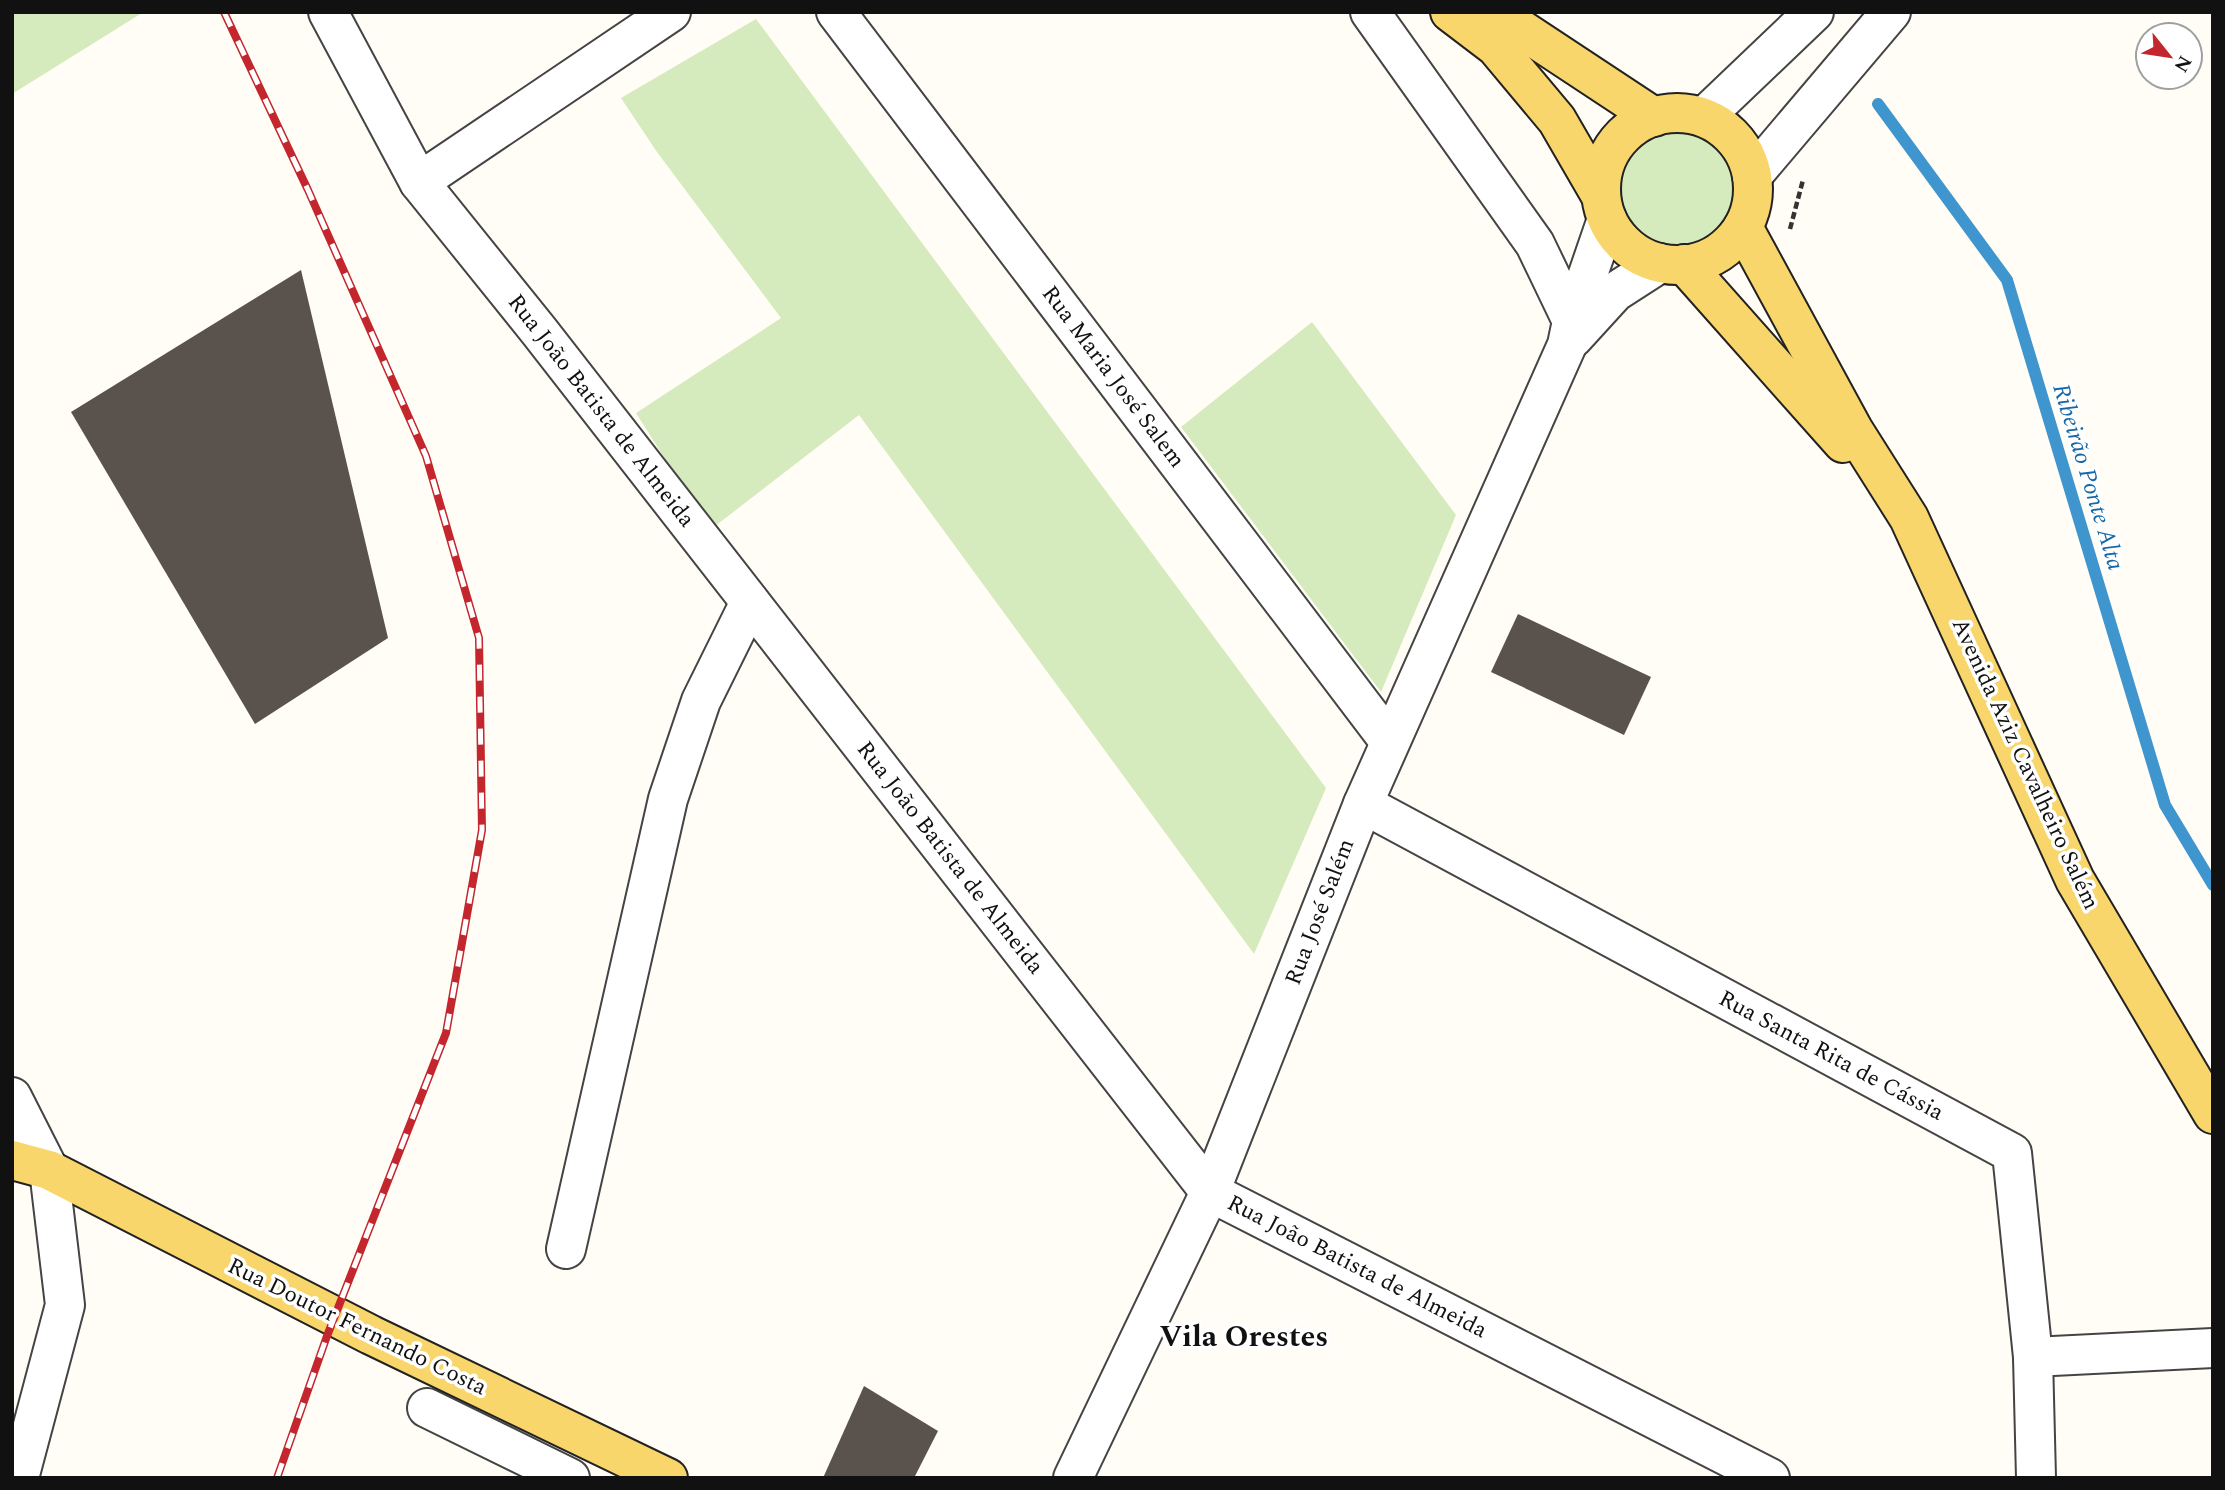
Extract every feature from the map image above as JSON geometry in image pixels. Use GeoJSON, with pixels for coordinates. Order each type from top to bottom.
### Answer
{"type":"FeatureCollection","features":[{"type":"Feature","properties":{"kind":"main road"},"geometry":{"type":"LineString","coordinates":[[1450,12],[1496,47],[1558,120],[1619,240],[1638,254],[1672,264],[1707,259],[1727,246],[1743,227],[1752,202],[1752,176],[1744,151],[1727,131],[1704,117],[1679,112],[1654,117],[1630,128],[1612,148],[1602,172],[1604,208]]}},
{"type":"Feature","properties":{"kind":"main road"},"geometry":{"type":"LineString","coordinates":[[1495,12],[1654,117]]}},
{"type":"Feature","properties":{"kind":"main road","name":"Avenida Aziz Cavalheiro Salém"},"geometry":{"type":"LineString","coordinates":[[1743,227],[1854,431],[1909,518],[2075,880],[2213,1114]]}},
{"type":"Feature","properties":{"kind":"main road","name":"Avenida Aziz Cavalheiro Salém"},"geometry":{"type":"LineString","coordinates":[[1672,264],[1909,518]]}},
{"type":"Feature","properties":{"kind":"main road","name":"Rua Doutor Fernando Costa"},"geometry":{"type":"LineString","coordinates":[[12,1160],[49,1170],[344,1322],[668,1478]]}},
{"type":"Feature","properties":{"kind":"street","name":"Rua João Batista de Almeida"},"geometry":{"type":"LineString","coordinates":[[328,12],[419,182],[539,331],[1210,1192],[1770,1478]]}},
{"type":"Feature","properties":{"kind":"street"},"geometry":{"type":"LineString","coordinates":[[419,182],[671,12]]}},
{"type":"Feature","properties":{"kind":"street","name":"Rua Maria José Salem"},"geometry":{"type":"LineString","coordinates":[[836,12],[1390,742]]}},
{"type":"Feature","properties":{"kind":"street"},"geometry":{"type":"LineString","coordinates":[[1370,12],[1535,244],[1570,333]]}},
{"type":"Feature","properties":{"kind":"street"},"geometry":{"type":"LineString","coordinates":[[1704,117],[1814,12]]}},
{"type":"Feature","properties":{"kind":"street"},"geometry":{"type":"LineString","coordinates":[[1752,176],[1891,12]]}},
{"type":"Feature","properties":{"kind":"street"},"geometry":{"type":"LineString","coordinates":[[1570,333],[1604,208]]}},
{"type":"Feature","properties":{"kind":"street"},"geometry":{"type":"LineString","coordinates":[[1570,333],[1615,292],[1672,264]]}},
{"type":"Feature","properties":{"kind":"street","name":"Rua José Salém"},"geometry":{"type":"LineString","coordinates":[[1073,1478],[1210,1192],[1363,804],[1570,333]]}},
{"type":"Feature","properties":{"kind":"street"},"geometry":{"type":"LineString","coordinates":[[566,1249],[668,799],[701,701],[750,602]]}},
{"type":"Feature","properties":{"kind":"street","name":"Rua Santa Rita de Cássia"},"geometry":{"type":"LineString","coordinates":[[1363,804],[2012,1153],[2033,1357],[2036,1478]]}},
{"type":"Feature","properties":{"kind":"street"},"geometry":{"type":"LineString","coordinates":[[12,1097],[49,1170],[65,1305],[19,1478]]}},
{"type":"Feature","properties":{"kind":"street"},"geometry":{"type":"LineString","coordinates":[[2033,1357],[2213,1348]]}},
{"type":"Feature","properties":{"kind":"street"},"geometry":{"type":"LineString","coordinates":[[427,1408],[570,1478]]}},
{"type":"Feature","properties":{"kind":"green space"},"geometry":{"type":"Polygon","coordinates":[[[12,12],[142,12],[142,13],[12,94],[12,12]]]}},
{"type":"Feature","properties":{"kind":"green space"},"geometry":{"type":"Polygon","coordinates":[[[756,19],[1326,788],[1254,954],[859,415],[710,530],[636,413],[781,318],[657,152],[621,98],[756,19]]]}},
{"type":"Feature","properties":{"kind":"green space"},"geometry":{"type":"Polygon","coordinates":[[[1677,129],[1700,133],[1720,146],[1733,166],[1737,189],[1733,212],[1720,232],[1700,245],[1677,249],[1654,245],[1634,232],[1621,212],[1617,189],[1621,166],[1634,146],[1654,133],[1677,129]]]}},
{"type":"Feature","properties":{"kind":"green space"},"geometry":{"type":"Polygon","coordinates":[[[1312,322],[1456,515],[1381,692],[1181,427],[1312,322]]]}},
{"type":"Feature","properties":{"kind":"building"},"geometry":{"type":"Polygon","coordinates":[[[301,270],[388,638],[255,724],[71,412],[301,270]]]}},
{"type":"Feature","properties":{"kind":"building"},"geometry":{"type":"Polygon","coordinates":[[[1518,614],[1651,677],[1624,735],[1491,672],[1518,614]]]}},
{"type":"Feature","properties":{"kind":"building"},"geometry":{"type":"Polygon","coordinates":[[[864,1386],[938,1431],[914,1478],[823,1478],[864,1386]]]}},
{"type":"Feature","properties":{"kind":"waterway","name":"Ribeirão Ponte Alta"},"geometry":{"type":"LineString","coordinates":[[1878,104],[2007,280],[2165,805],[2213,885]]}},
{"type":"Feature","properties":{"kind":"railway"},"geometry":{"type":"LineString","coordinates":[[224,12],[308,190],[426,456],[479,638],[482,830],[446,1033],[327,1336],[277,1478]]}},
{"type":"Feature","properties":{"kind":"district","name":"Vila Orestes"},"geometry":{"type":"Point","coordinates":[1244,1337]}}]}
